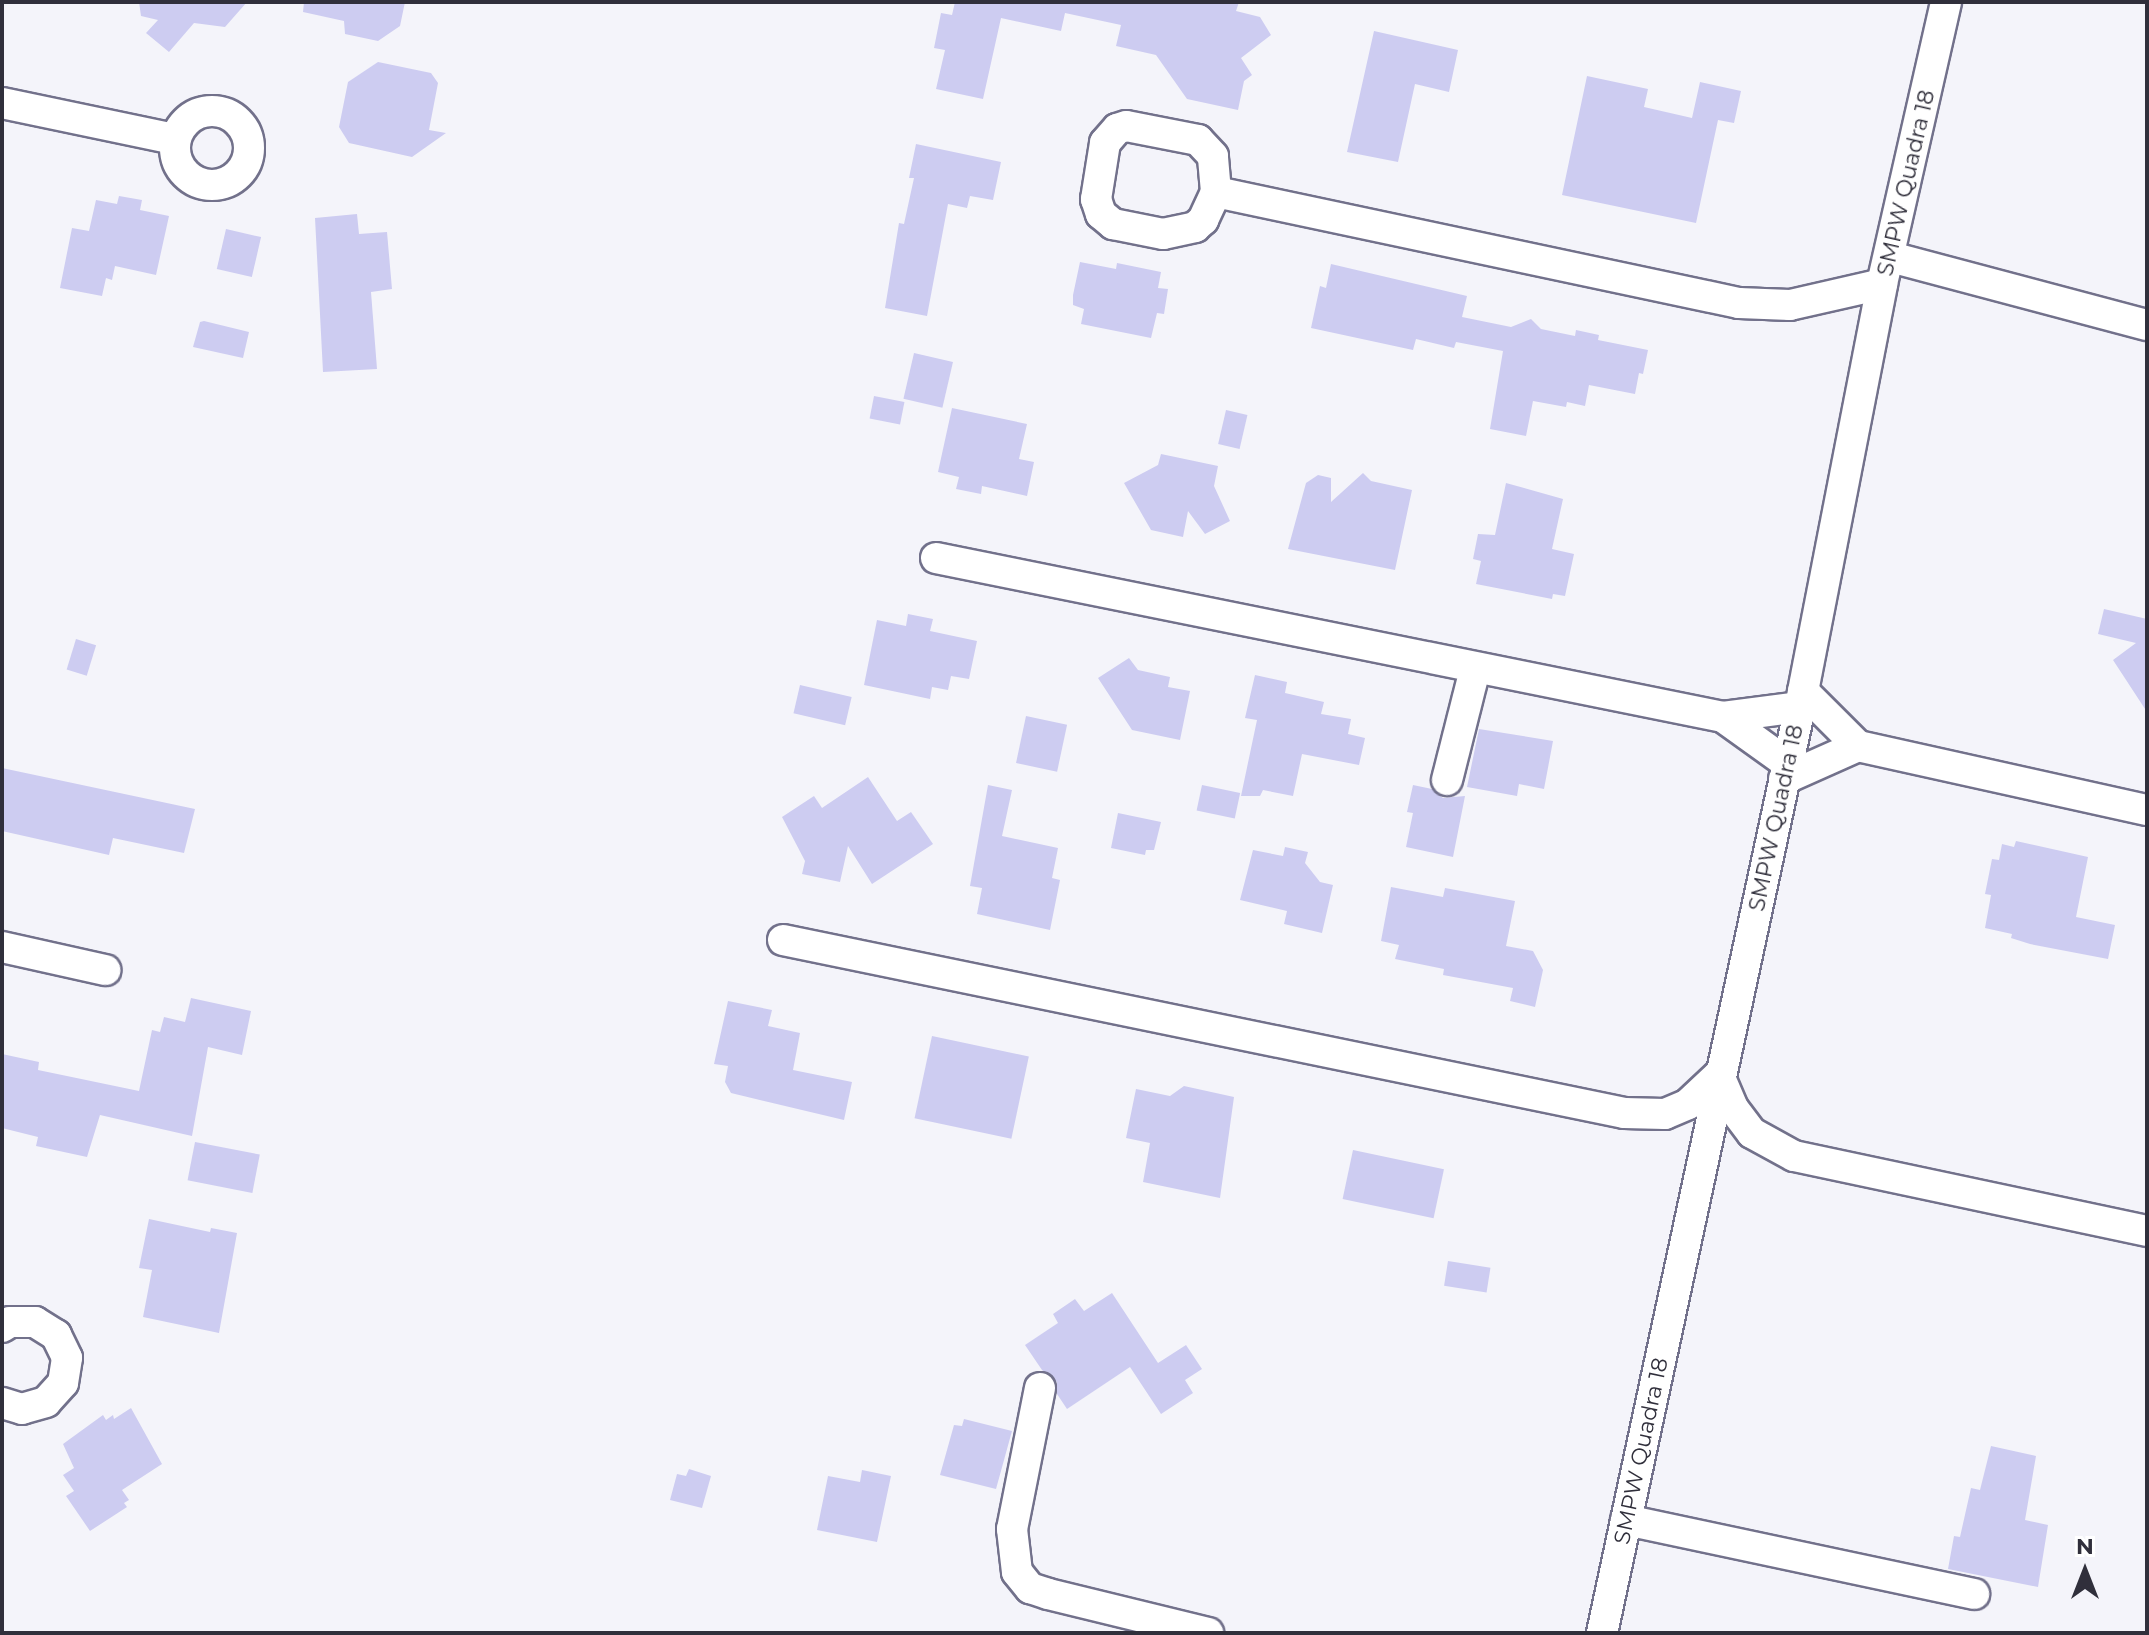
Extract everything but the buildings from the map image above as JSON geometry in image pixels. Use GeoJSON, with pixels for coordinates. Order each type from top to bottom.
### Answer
{"type":"FeatureCollection","features":[{"type":"Feature","properties":{"kind":"street","name":"SMPW Quadra 18"},"geometry":{"type":"LineString","coordinates":[[1602,1633],[1786,771],[1887,270],[1946,2]]}},
{"type":"Feature","properties":{"kind":"street"},"geometry":{"type":"LineString","coordinates":[[2,103],[175,139]]}},
{"type":"Feature","properties":{"kind":"street"},"geometry":{"type":"LineString","coordinates":[[1216,192],[1739,303],[1790,305],[1887,270],[2147,325]]}},
{"type":"Feature","properties":{"kind":"street"},"geometry":{"type":"LineString","coordinates":[[936,558],[1723,717],[1801,699],[1858,746],[2147,810]]}},
{"type":"Feature","properties":{"kind":"street"},"geometry":{"type":"LineString","coordinates":[[1447,780],[1475,669]]}},
{"type":"Feature","properties":{"kind":"street"},"geometry":{"type":"LineString","coordinates":[[1723,717],[1786,771],[1858,746]]}},
{"type":"Feature","properties":{"kind":"street"},"geometry":{"type":"LineString","coordinates":[[783,940],[1624,1113],[1665,1114],[1688,1104],[1719,1075],[1733,1108],[1752,1133],[1794,1156],[2147,1231]]}},
{"type":"Feature","properties":{"kind":"street"},"geometry":{"type":"LineString","coordinates":[[2,947],[105,970]]}},
{"type":"Feature","properties":{"kind":"street"},"geometry":{"type":"LineString","coordinates":[[2,1327],[10,1322],[35,1322],[56,1335],[67,1358],[63,1383],[46,1402],[22,1409],[2,1403]]}},
{"type":"Feature","properties":{"kind":"street"},"geometry":{"type":"LineString","coordinates":[[1040,1388],[1012,1529],[1017,1572],[1030,1588],[1039,1591],[1208,1633]]}},
{"type":"Feature","properties":{"kind":"street"},"geometry":{"type":"LineString","coordinates":[[1626,1520],[1974,1594]]}}]}
